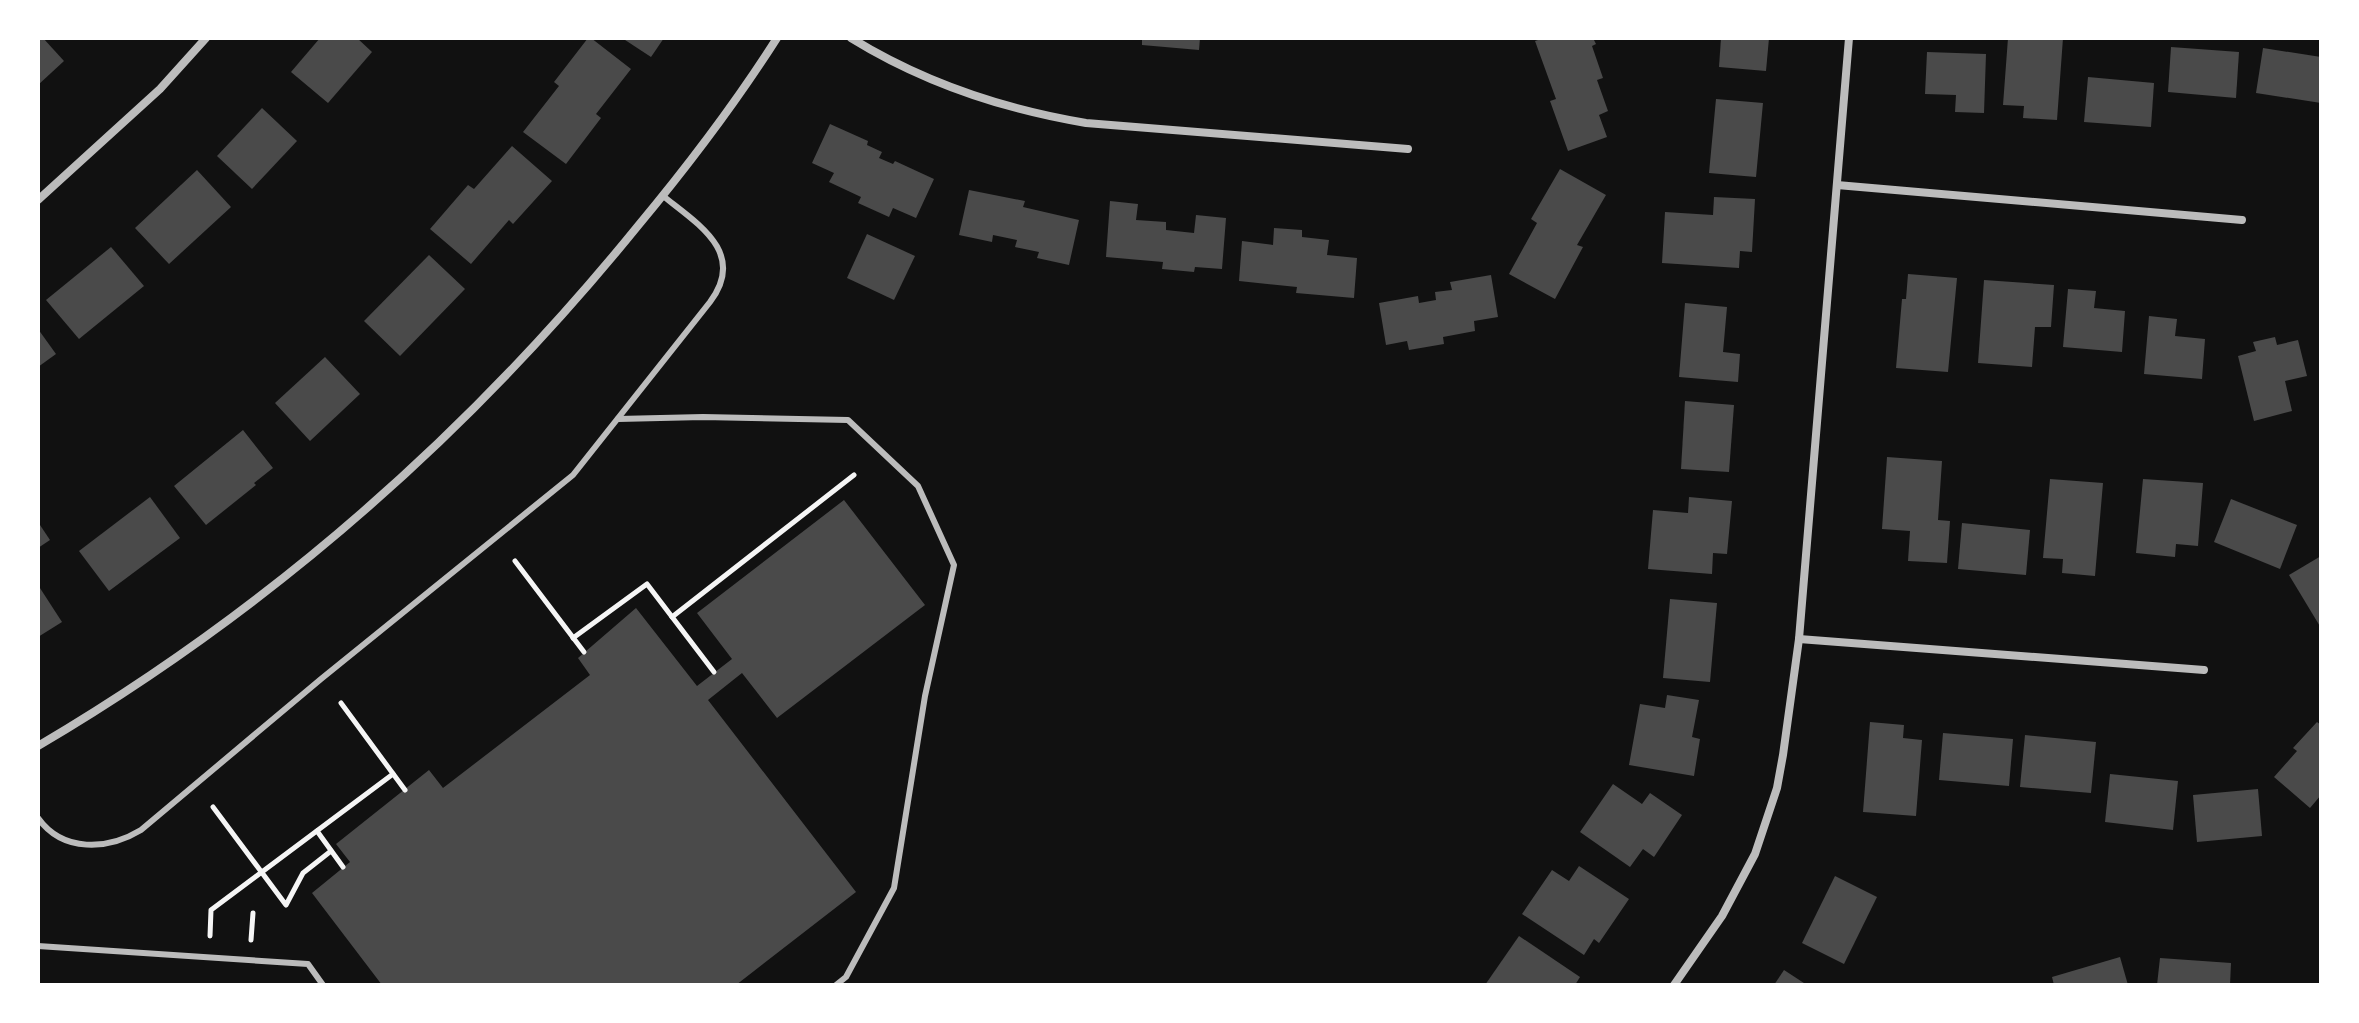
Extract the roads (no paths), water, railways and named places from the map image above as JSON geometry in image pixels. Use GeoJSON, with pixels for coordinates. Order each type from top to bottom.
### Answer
{"type":"FeatureCollection","features":[{"type":"Feature","properties":{"kind":"street"},"geometry":{"type":"LineString","coordinates":[[38,200],[160,89],[206,38]]}},
{"type":"Feature","properties":{"kind":"street"},"geometry":{"type":"LineString","coordinates":[[38,746],[128,690],[267,591],[399,481],[462,422],[566,312],[663,196],[733,104],[777,38]]}},
{"type":"Feature","properties":{"kind":"street"},"geometry":{"type":"LineString","coordinates":[[851,38],[931,80],[1000,105],[1042,116],[1086,123],[1408,149]]}},
{"type":"Feature","properties":{"kind":"street"},"geometry":{"type":"LineString","coordinates":[[1674,985],[1722,916],[1739,885],[1767,821],[1777,788],[1799,639],[1849,38]]}},
{"type":"Feature","properties":{"kind":"street"},"geometry":{"type":"LineString","coordinates":[[1837,185],[2242,220]]}},
{"type":"Feature","properties":{"kind":"street"},"geometry":{"type":"LineString","coordinates":[[1799,639],[2204,670]]}},
{"type":"Feature","properties":{"kind":"lane"},"geometry":{"type":"LineString","coordinates":[[38,818],[55,836],[84,845],[114,843],[141,830],[573,475],[710,302],[722,282],[723,260],[714,239],[663,196]]}},
{"type":"Feature","properties":{"kind":"lane"},"geometry":{"type":"LineString","coordinates":[[618,419],[848,420],[918,486],[954,565],[925,696],[894,888],[846,977],[836,985]]}},
{"type":"Feature","properties":{"kind":"lane"},"geometry":{"type":"LineString","coordinates":[[38,946],[308,964],[323,985]]}}]}
